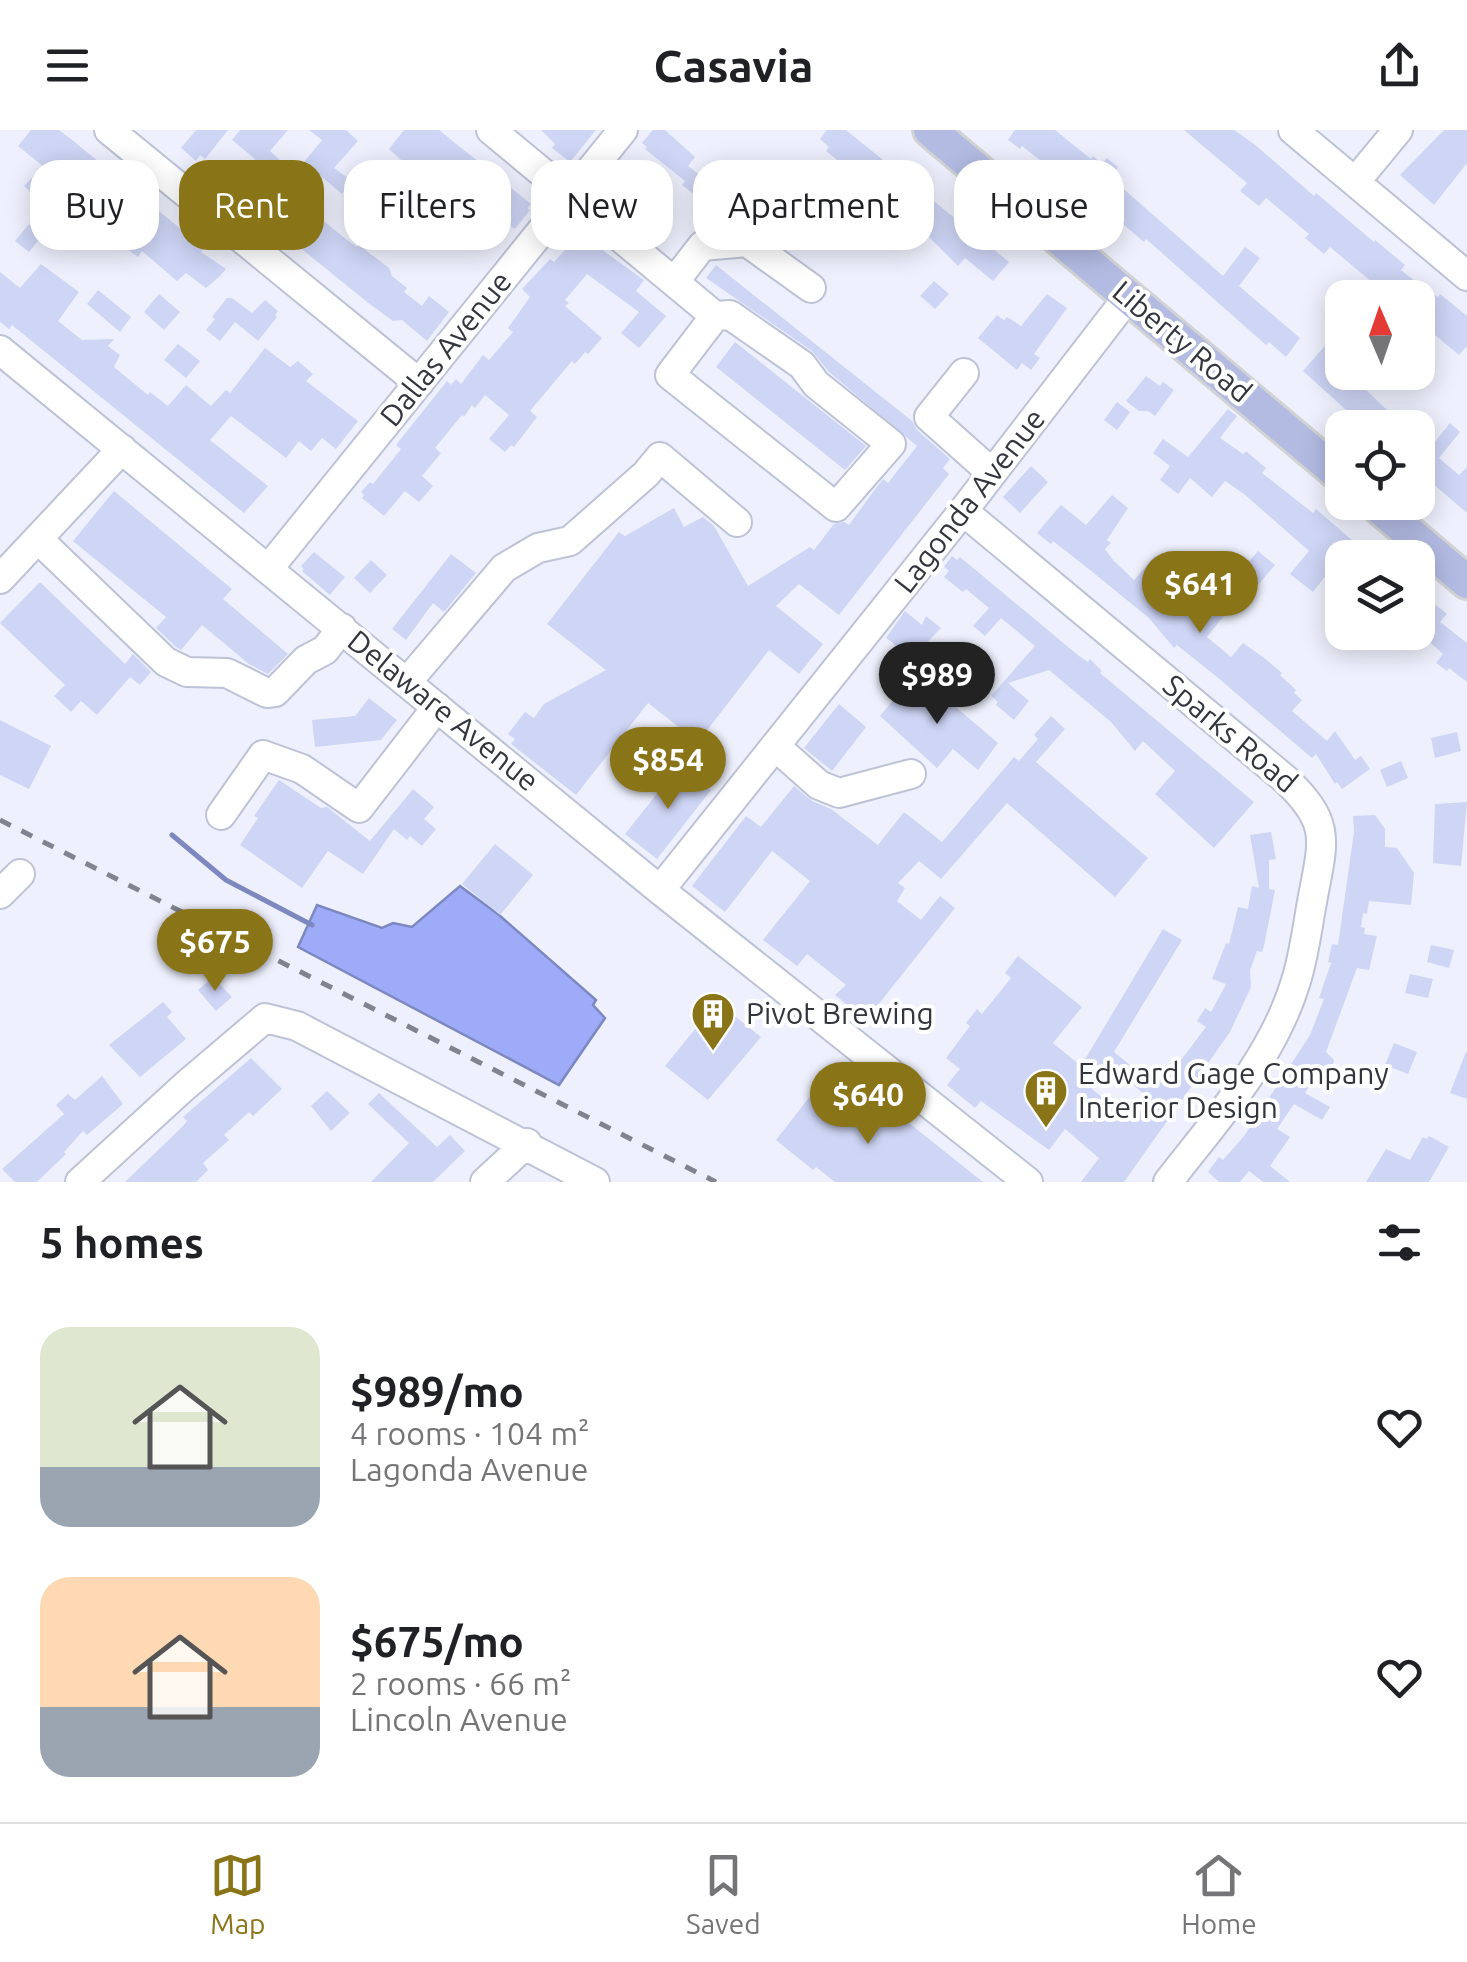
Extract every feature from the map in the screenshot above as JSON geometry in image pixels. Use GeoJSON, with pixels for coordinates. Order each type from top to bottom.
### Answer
{"type":"FeatureCollection","features":[{"type":"Feature","properties":{"kind":"main road","name":"Liberty Road"},"geometry":{"type":"LineString","coordinates":[[930,130],[1325,463]]}},
{"type":"Feature","properties":{"kind":"main road"},"geometry":{"type":"LineString","coordinates":[[1394,520],[1467,582]]}},
{"type":"Feature","properties":{"kind":"street"},"geometry":{"type":"LineString","coordinates":[[108,130],[419,383]]}},
{"type":"Feature","properties":{"kind":"street"},"geometry":{"type":"LineString","coordinates":[[491,130],[531,163]]}},
{"type":"Feature","properties":{"kind":"street","name":"Dallas Avenue"},"geometry":{"type":"LineString","coordinates":[[599,160],[624,130]]}},
{"type":"Feature","properties":{"kind":"street"},"geometry":{"type":"LineString","coordinates":[[1293,130],[1467,276]]}},
{"type":"Feature","properties":{"kind":"street"},"geometry":{"type":"LineString","coordinates":[[1355,182],[1398,130]]}},
{"type":"Feature","properties":{"kind":"street"},"geometry":{"type":"LineString","coordinates":[[665,273],[702,246],[746,242],[811,288]]}},
{"type":"Feature","properties":{"kind":"street","name":"Dallas Avenue"},"geometry":{"type":"LineString","coordinates":[[269,568],[531,244]]}},
{"type":"Feature","properties":{"kind":"street"},"geometry":{"type":"LineString","coordinates":[[637,250],[715,316],[730,315],[802,365],[816,384],[891,444],[836,507],[670,375],[715,316]]}},
{"type":"Feature","properties":{"kind":"street","name":"Lagonda Avenue"},"geometry":{"type":"LineString","coordinates":[[660,890],[963,512],[1128,297]]}},
{"type":"Feature","properties":{"kind":"street","name":"Delaware Avenue"},"geometry":{"type":"LineString","coordinates":[[0,350],[660,890],[1028,1182]]}},
{"type":"Feature","properties":{"kind":"street"},"geometry":{"type":"LineString","coordinates":[[964,373],[929,417],[992,473]]}},
{"type":"Feature","properties":{"kind":"street"},"geometry":{"type":"LineString","coordinates":[[0,578],[122,449]]}},
{"type":"Feature","properties":{"kind":"street"},"geometry":{"type":"LineString","coordinates":[[408,682],[504,568],[538,548],[570,541],[660,457],[737,522]]}},
{"type":"Feature","properties":{"kind":"street","name":"Sparks Road"},"geometry":{"type":"LineString","coordinates":[[963,512],[1285,778],[1319,817],[1316,878],[1295,986],[1251,1072],[1168,1182]]}},
{"type":"Feature","properties":{"kind":"street"},"geometry":{"type":"LineString","coordinates":[[38,539],[166,662],[187,672],[228,674],[268,693],[275,692],[306,660],[325,650],[342,628]]}},
{"type":"Feature","properties":{"kind":"street"},"geometry":{"type":"LineString","coordinates":[[221,815],[263,755],[302,769],[359,808],[438,707]]}},
{"type":"Feature","properties":{"kind":"street"},"geometry":{"type":"LineString","coordinates":[[776,746],[820,786],[839,793],[912,774]]}},
{"type":"Feature","properties":{"kind":"street"},"geometry":{"type":"LineString","coordinates":[[0,894],[20,874]]}},
{"type":"Feature","properties":{"kind":"street"},"geometry":{"type":"LineString","coordinates":[[80,1182],[260,1020],[278,1019],[526,1143],[595,1182]]}},
{"type":"Feature","properties":{"kind":"street"},"geometry":{"type":"LineString","coordinates":[[485,1182],[526,1143]]}},
{"type":"Feature","properties":{"kind":"water"},"geometry":{"type":"Polygon","coordinates":[[[460,886],[596,1000],[593,1005],[605,1018],[559,1085],[298,947],[317,905],[382,928],[393,923],[412,927],[460,886]]]}},
{"type":"Feature","properties":{"kind":"building"},"geometry":{"type":"Polygon","coordinates":[[[31,130],[59,130],[96,160],[36,160],[18,146],[31,130]]]}},
{"type":"Feature","properties":{"kind":"building"},"geometry":{"type":"Polygon","coordinates":[[[196,130],[228,130],[205,159],[200,155],[195,160],[181,148],[196,130]]]}},
{"type":"Feature","properties":{"kind":"building"},"geometry":{"type":"Polygon","coordinates":[[[240,130],[288,130],[270,151],[280,160],[254,160],[232,140],[240,130]]]}},
{"type":"Feature","properties":{"kind":"building"},"geometry":{"type":"Polygon","coordinates":[[[309,130],[346,130],[358,141],[334,168],[344,175],[342,194],[324,179],[324,160],[306,160],[322,140],[309,130]]]}},
{"type":"Feature","properties":{"kind":"building"},"geometry":{"type":"Polygon","coordinates":[[[404,130],[439,130],[476,160],[401,160],[389,149],[404,130]]]}},
{"type":"Feature","properties":{"kind":"building"},"geometry":{"type":"Polygon","coordinates":[[[541,130],[596,130],[572,160],[552,148],[555,144],[541,130]]]}},
{"type":"Feature","properties":{"kind":"building"},"geometry":{"type":"Polygon","coordinates":[[[653,130],[665,130],[695,157],[688,166],[693,170],[693,194],[673,171],[673,160],[659,160],[642,143],[653,130]]]}},
{"type":"Feature","properties":{"kind":"building"},"geometry":{"type":"Polygon","coordinates":[[[827,130],[846,130],[883,160],[837,160],[826,151],[829,147],[820,139],[827,130]]]}},
{"type":"Feature","properties":{"kind":"building"},"geometry":{"type":"Polygon","coordinates":[[[1015,130],[1055,130],[1098,160],[1040,160],[1008,140],[1015,130]]]}},
{"type":"Feature","properties":{"kind":"building"},"geometry":{"type":"Polygon","coordinates":[[[1184,130],[1234,130],[1405,265],[1401,270],[1414,280],[1369,280],[1330,247],[1324,254],[1305,238],[1309,234],[1266,198],[1259,206],[1240,191],[1247,183],[1184,130]]]}},
{"type":"Feature","properties":{"kind":"building"},"geometry":{"type":"Polygon","coordinates":[[[1444,130],[1467,130],[1467,163],[1434,205],[1400,175],[1444,130]]]}},
{"type":"Feature","properties":{"kind":"building"},"geometry":{"type":"Polygon","coordinates":[[[511,188],[531,204],[515,229],[511,227],[511,188]]]}},
{"type":"Feature","properties":{"kind":"building"},"geometry":{"type":"Polygon","coordinates":[[[1124,189],[1223,276],[1245,247],[1260,258],[1239,286],[1300,338],[1286,357],[1269,342],[1266,345],[1146,239],[1144,242],[1124,225],[1124,189]]]}},
{"type":"Feature","properties":{"kind":"building"},"geometry":{"type":"Polygon","coordinates":[[[934,201],[954,217],[954,250],[994,250],[1009,262],[993,281],[965,258],[958,266],[934,242],[934,201]]]}},
{"type":"Feature","properties":{"kind":"building"},"geometry":{"type":"Polygon","coordinates":[[[159,211],[179,228],[179,250],[202,250],[226,269],[206,288],[186,273],[177,281],[142,251],[138,257],[129,250],[159,250],[159,211]]]}},
{"type":"Feature","properties":{"kind":"building"},"geometry":{"type":"Polygon","coordinates":[[[324,221],[344,238],[344,250],[366,250],[389,268],[392,276],[407,288],[404,292],[422,306],[429,296],[449,312],[427,341],[402,320],[393,321],[303,250],[324,250],[324,221]]]}},
{"type":"Feature","properties":{"kind":"building"},"geometry":{"type":"Polygon","coordinates":[[[29,224],[29,252],[15,241],[29,224]]]}},
{"type":"Feature","properties":{"kind":"building"},"geometry":{"type":"Polygon","coordinates":[[[603,250],[644,280],[636,291],[666,316],[639,348],[621,333],[639,312],[587,274],[565,300],[569,303],[565,306],[602,338],[575,364],[572,361],[530,411],[537,417],[514,447],[511,445],[505,452],[489,439],[509,415],[485,395],[475,408],[472,405],[462,415],[435,448],[441,453],[422,476],[433,486],[419,502],[405,491],[384,516],[362,498],[361,492],[370,482],[373,484],[401,449],[396,445],[447,381],[451,385],[456,379],[461,384],[483,355],[489,360],[513,332],[508,328],[530,297],[522,289],[550,259],[554,262],[564,251],[603,250]]]}},
{"type":"Feature","properties":{"kind":"building"},"geometry":{"type":"Polygon","coordinates":[[[41,264],[79,292],[58,321],[82,340],[114,339],[108,346],[120,355],[114,367],[168,406],[186,385],[211,406],[226,390],[230,393],[265,348],[290,367],[298,361],[313,374],[306,381],[358,421],[336,449],[322,438],[311,451],[299,441],[286,458],[231,416],[210,440],[268,486],[244,513],[12,325],[9,329],[0,322],[0,272],[20,288],[41,264]]]}},
{"type":"Feature","properties":{"kind":"building"},"geometry":{"type":"Polygon","coordinates":[[[716,265],[912,421],[950,459],[943,468],[949,474],[839,615],[799,584],[776,606],[823,644],[799,674],[769,650],[698,742],[648,703],[576,795],[511,744],[515,739],[508,734],[525,712],[534,718],[544,704],[606,670],[547,624],[619,532],[625,536],[674,508],[684,527],[703,517],[714,526],[748,586],[810,547],[814,550],[834,524],[849,525],[883,479],[888,483],[917,446],[829,372],[812,351],[706,278],[716,265]]]}},
{"type":"Feature","properties":{"kind":"building"},"geometry":{"type":"Polygon","coordinates":[[[934,281],[949,294],[935,309],[920,296],[934,281]]]}},
{"type":"Feature","properties":{"kind":"building"},"geometry":{"type":"Polygon","coordinates":[[[98,290],[131,317],[120,332],[87,304],[98,290]]]}},
{"type":"Feature","properties":{"kind":"building"},"geometry":{"type":"Polygon","coordinates":[[[159,294],[180,312],[164,330],[144,312],[159,294]]]}},
{"type":"Feature","properties":{"kind":"building"},"geometry":{"type":"Polygon","coordinates":[[[1047,294],[1067,308],[1034,354],[1040,358],[1031,370],[1022,363],[1017,370],[978,338],[997,315],[1021,326],[1047,294]]]}},
{"type":"Feature","properties":{"kind":"building"},"geometry":{"type":"Polygon","coordinates":[[[1440,294],[1467,316],[1467,346],[1459,355],[1435,335],[1435,295],[1440,294]]]}},
{"type":"Feature","properties":{"kind":"building"},"geometry":{"type":"Polygon","coordinates":[[[227,298],[252,313],[265,300],[278,311],[277,317],[258,341],[235,322],[220,341],[206,330],[227,298]]]}},
{"type":"Feature","properties":{"kind":"building"},"geometry":{"type":"Polygon","coordinates":[[[735,342],[866,446],[845,470],[716,367],[735,342]]]}},
{"type":"Feature","properties":{"kind":"building"},"geometry":{"type":"Polygon","coordinates":[[[178,344],[200,361],[186,378],[164,360],[178,344]]]}},
{"type":"Feature","properties":{"kind":"building"},"geometry":{"type":"Polygon","coordinates":[[[1325,346],[1325,390],[1366,390],[1387,410],[1346,410],[1303,371],[1325,346]]]}},
{"type":"Feature","properties":{"kind":"building"},"geometry":{"type":"Polygon","coordinates":[[[1146,376],[1174,390],[1155,416],[1126,401],[1146,376]]]}},
{"type":"Feature","properties":{"kind":"building"},"geometry":{"type":"Polygon","coordinates":[[[1117,402],[1130,412],[1117,430],[1104,420],[1117,402]]]}},
{"type":"Feature","properties":{"kind":"building"},"geometry":{"type":"Polygon","coordinates":[[[1228,409],[1237,416],[1220,438],[1243,454],[1246,451],[1266,468],[1262,473],[1313,513],[1316,509],[1352,540],[1325,540],[1325,577],[1313,592],[1290,574],[1309,551],[1244,494],[1225,481],[1212,497],[1190,478],[1178,494],[1160,480],[1170,466],[1153,453],[1163,439],[1188,457],[1228,409]]]}},
{"type":"Feature","properties":{"kind":"building"},"geometry":{"type":"Polygon","coordinates":[[[1450,423],[1460,432],[1439,458],[1459,475],[1467,467],[1467,513],[1435,486],[1435,442],[1450,423]]]}},
{"type":"Feature","properties":{"kind":"building"},"geometry":{"type":"Polygon","coordinates":[[[1031,466],[1048,482],[1020,513],[1003,497],[1031,466]]]}},
{"type":"Feature","properties":{"kind":"building"},"geometry":{"type":"Polygon","coordinates":[[[114,491],[232,589],[223,599],[288,654],[268,674],[249,664],[202,625],[181,650],[176,647],[156,628],[166,617],[73,541],[114,491]]]}},
{"type":"Feature","properties":{"kind":"building"},"geometry":{"type":"Polygon","coordinates":[[[1112,495],[1128,508],[1107,540],[1111,543],[1105,549],[1113,560],[1134,580],[1155,556],[1163,563],[1147,585],[1169,604],[1186,581],[1226,613],[1207,637],[1231,657],[1243,643],[1263,657],[1282,673],[1302,700],[1292,711],[1327,741],[1335,731],[1355,760],[1361,756],[1370,769],[1342,789],[1316,754],[1312,758],[1177,645],[1174,648],[1149,618],[1053,541],[1051,544],[1037,533],[1061,505],[1086,525],[1112,495]]]}},
{"type":"Feature","properties":{"kind":"building"},"geometry":{"type":"Polygon","coordinates":[[[1258,551],[1275,565],[1258,585],[1241,571],[1258,551]]]}},
{"type":"Feature","properties":{"kind":"building"},"geometry":{"type":"Polygon","coordinates":[[[314,552],[345,577],[330,595],[302,571],[301,566],[314,552]]]}},
{"type":"Feature","properties":{"kind":"building"},"geometry":{"type":"Polygon","coordinates":[[[451,554],[476,573],[444,612],[433,603],[406,640],[392,629],[451,554]]]}},
{"type":"Feature","properties":{"kind":"building"},"geometry":{"type":"Polygon","coordinates":[[[952,556],[957,560],[960,557],[1079,656],[1088,662],[1090,659],[1100,673],[1254,802],[1214,848],[1155,794],[1175,771],[1143,741],[1135,751],[1111,722],[1049,670],[1008,683],[1029,701],[1014,720],[996,705],[998,702],[991,696],[1035,646],[1001,618],[985,636],[973,626],[989,608],[944,577],[949,571],[944,567],[952,556]]]}},
{"type":"Feature","properties":{"kind":"building"},"geometry":{"type":"Polygon","coordinates":[[[371,560],[387,575],[370,593],[354,578],[371,560]]]}},
{"type":"Feature","properties":{"kind":"building"},"geometry":{"type":"Polygon","coordinates":[[[40,582],[125,664],[133,654],[151,672],[140,685],[130,677],[97,715],[81,701],[71,712],[54,696],[65,685],[0,623],[40,582]]]}},
{"type":"Feature","properties":{"kind":"building"},"geometry":{"type":"Polygon","coordinates":[[[1436,605],[1447,614],[1440,622],[1467,643],[1467,682],[1436,663],[1443,654],[1435,647],[1436,605]]]}},
{"type":"Feature","properties":{"kind":"building"},"geometry":{"type":"Polygon","coordinates":[[[905,611],[922,625],[926,616],[941,628],[912,658],[886,638],[905,611]]]}},
{"type":"Feature","properties":{"kind":"building"},"geometry":{"type":"Polygon","coordinates":[[[911,678],[940,702],[944,697],[998,743],[978,770],[953,749],[937,768],[880,716],[911,678]]]}},
{"type":"Feature","properties":{"kind":"building"},"geometry":{"type":"Polygon","coordinates":[[[369,698],[397,720],[381,740],[315,747],[312,720],[355,716],[369,698]]]}},
{"type":"Feature","properties":{"kind":"building"},"geometry":{"type":"Polygon","coordinates":[[[839,704],[866,727],[832,771],[804,748],[839,704]]]}},
{"type":"Feature","properties":{"kind":"building"},"geometry":{"type":"Polygon","coordinates":[[[1051,716],[1065,729],[1036,762],[1148,858],[1115,897],[1007,803],[941,879],[919,861],[898,883],[905,888],[897,901],[921,920],[940,896],[955,908],[866,1020],[835,995],[846,985],[807,954],[797,966],[763,940],[810,881],[772,851],[725,912],[692,886],[746,816],[761,827],[794,786],[878,845],[904,812],[942,842],[1014,757],[1019,761],[1051,716]]]}},
{"type":"Feature","properties":{"kind":"building"},"geometry":{"type":"Polygon","coordinates":[[[0,720],[51,746],[29,789],[0,775],[0,720]]]}},
{"type":"Feature","properties":{"kind":"building"},"geometry":{"type":"Polygon","coordinates":[[[1457,732],[1461,751],[1435,758],[1431,738],[1457,732]]]}},
{"type":"Feature","properties":{"kind":"building"},"geometry":{"type":"Polygon","coordinates":[[[1401,761],[1408,778],[1387,787],[1380,770],[1401,761]]]}},
{"type":"Feature","properties":{"kind":"building"},"geometry":{"type":"Polygon","coordinates":[[[679,766],[711,790],[657,859],[625,834],[679,766]]]}},
{"type":"Feature","properties":{"kind":"building"},"geometry":{"type":"Polygon","coordinates":[[[279,780],[321,808],[327,807],[370,841],[413,789],[434,807],[424,819],[436,829],[422,846],[394,829],[363,874],[328,851],[302,888],[240,845],[279,780]]]}},
{"type":"Feature","properties":{"kind":"building"},"geometry":{"type":"Polygon","coordinates":[[[1467,802],[1461,866],[1433,863],[1435,804],[1467,802]]]}},
{"type":"Feature","properties":{"kind":"building"},"geometry":{"type":"Polygon","coordinates":[[[1375,815],[1385,829],[1385,847],[1397,848],[1414,873],[1411,905],[1369,901],[1367,914],[1363,913],[1364,934],[1377,936],[1369,970],[1357,968],[1326,1052],[1334,1060],[1330,1075],[1320,1069],[1305,1093],[1330,1107],[1322,1120],[1294,1104],[1277,1129],[1290,1137],[1270,1166],[1290,1182],[1263,1182],[1249,1171],[1240,1182],[1219,1182],[1208,1172],[1244,1136],[1310,1035],[1324,999],[1319,998],[1331,963],[1328,962],[1332,944],[1338,945],[1353,816],[1375,815]]]}},
{"type":"Feature","properties":{"kind":"building"},"geometry":{"type":"Polygon","coordinates":[[[1271,832],[1276,859],[1269,860],[1269,889],[1275,890],[1264,946],[1262,952],[1257,951],[1250,970],[1251,987],[1230,1032],[1124,1182],[1081,1182],[1099,1158],[1065,1129],[1049,1150],[981,1101],[975,1108],[947,1085],[960,1069],[946,1058],[970,1026],[966,1023],[977,1009],[982,1014],[1011,978],[1005,973],[1018,956],[1082,1007],[1053,1043],[1081,1066],[1163,929],[1182,940],[1114,1052],[1156,1086],[1159,1081],[1163,1084],[1206,1027],[1197,1021],[1205,1008],[1211,1012],[1226,984],[1212,979],[1226,943],[1229,944],[1238,907],[1248,909],[1252,886],[1259,888],[1250,835],[1271,832]],[[1107,1063],[1092,1089],[1133,1122],[1150,1099],[1107,1063]]]}},
{"type":"Feature","properties":{"kind":"building"},"geometry":{"type":"Polygon","coordinates":[[[495,844],[533,875],[500,915],[462,884],[495,844]]]}},
{"type":"Feature","properties":{"kind":"building"},"geometry":{"type":"Polygon","coordinates":[[[1431,945],[1454,950],[1449,968],[1427,962],[1431,945]]]}},
{"type":"Feature","properties":{"kind":"building"},"geometry":{"type":"Polygon","coordinates":[[[1410,974],[1433,979],[1428,998],[1405,993],[1410,974]]]}},
{"type":"Feature","properties":{"kind":"building"},"geometry":{"type":"Polygon","coordinates":[[[213,977],[232,997],[216,1011],[198,990],[213,977]]]}},
{"type":"Feature","properties":{"kind":"building"},"geometry":{"type":"Polygon","coordinates":[[[163,1002],[172,1012],[167,1017],[186,1039],[140,1077],[109,1045],[163,1002]]]}},
{"type":"Feature","properties":{"kind":"building","name":"Pivot Brewing"},"geometry":{"type":"Polygon","coordinates":[[[717,1002],[761,1037],[708,1100],[665,1066],[717,1002]]]}},
{"type":"Feature","properties":{"kind":"building"},"geometry":{"type":"Polygon","coordinates":[[[1394,1043],[1417,1052],[1408,1074],[1385,1065],[1394,1043]]]}},
{"type":"Feature","properties":{"kind":"building"},"geometry":{"type":"Polygon","coordinates":[[[1467,1052],[1467,1099],[1450,1093],[1467,1052]]]}},
{"type":"Feature","properties":{"kind":"building"},"geometry":{"type":"Polygon","coordinates":[[[251,1058],[282,1089],[253,1116],[249,1112],[224,1135],[229,1140],[203,1163],[208,1170],[196,1182],[125,1182],[184,1125],[187,1121],[183,1117],[251,1058]]]}},
{"type":"Feature","properties":{"kind":"building"},"geometry":{"type":"Polygon","coordinates":[[[102,1076],[123,1104],[87,1135],[83,1131],[37,1182],[15,1182],[2,1169],[64,1114],[56,1105],[68,1094],[75,1100],[102,1076]]]}},
{"type":"Feature","properties":{"kind":"building"},"geometry":{"type":"Polygon","coordinates":[[[327,1091],[350,1113],[331,1131],[311,1106],[327,1091]]]}},
{"type":"Feature","properties":{"kind":"building"},"geometry":{"type":"Polygon","coordinates":[[[379,1093],[437,1147],[450,1135],[465,1151],[433,1182],[371,1182],[409,1143],[368,1104],[379,1093]]]}},
{"type":"Feature","properties":{"kind":"building"},"geometry":{"type":"Polygon","coordinates":[[[811,1095],[851,1126],[875,1096],[983,1182],[835,1182],[776,1140],[811,1095]]]}},
{"type":"Feature","properties":{"kind":"building"},"geometry":{"type":"Polygon","coordinates":[[[1429,1136],[1449,1147],[1429,1182],[1366,1182],[1386,1149],[1410,1160],[1423,1137],[1429,1136]]]}},
{"type":"Feature","properties":{"kind":"waterway"},"geometry":{"type":"LineString","coordinates":[[172,835],[226,880],[312,925]]}},
{"type":"Feature","properties":{"kind":"railway"},"geometry":{"type":"LineString","coordinates":[[0,820],[716,1182]]}},
{"type":"Feature","properties":{"kind":"place","name":"Pivot Brewing"},"geometry":{"type":"Point","coordinates":[713,1052]}},
{"type":"Feature","properties":{"kind":"place","name":"Edward Gage Company Interior Design"},"geometry":{"type":"Point","coordinates":[1046,1129]}}]}
